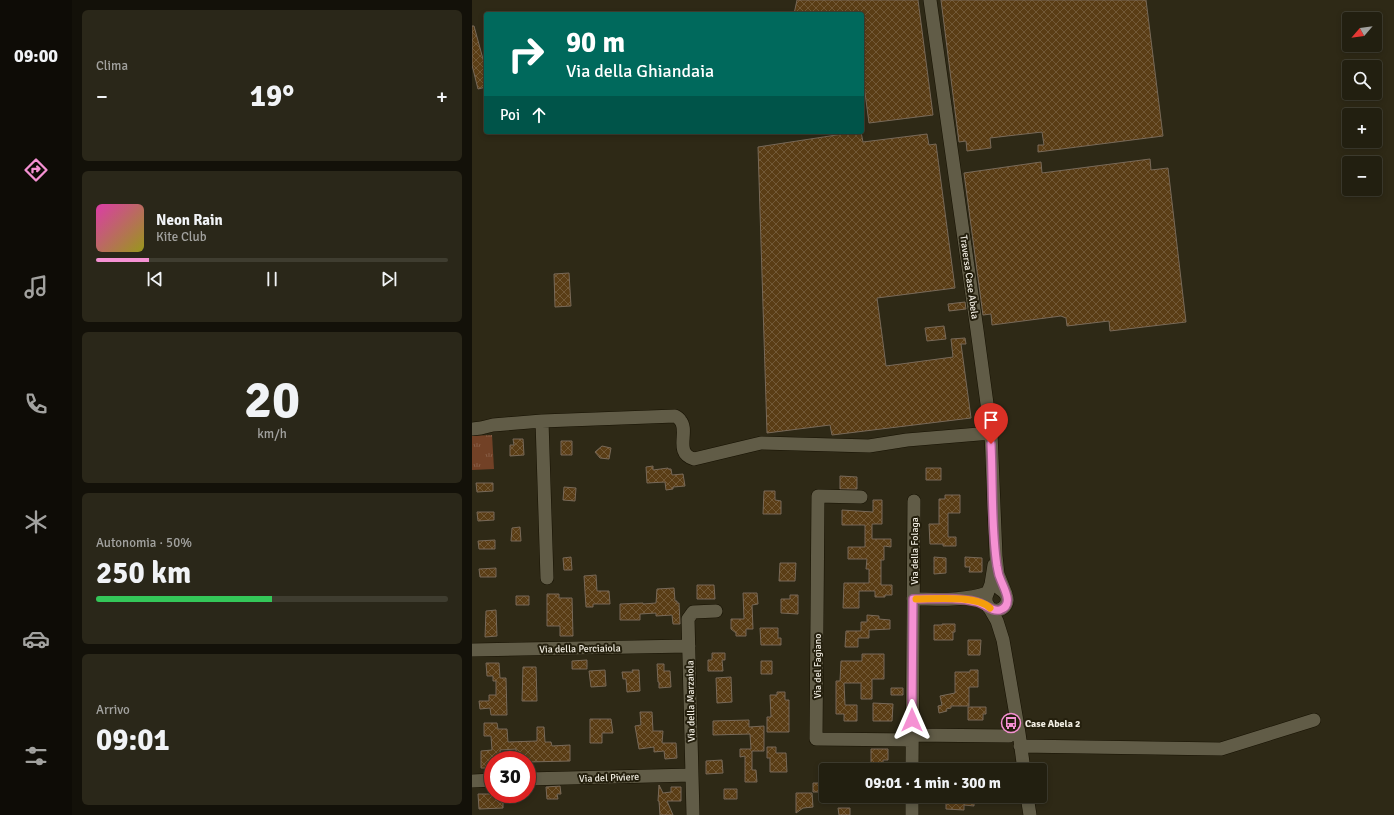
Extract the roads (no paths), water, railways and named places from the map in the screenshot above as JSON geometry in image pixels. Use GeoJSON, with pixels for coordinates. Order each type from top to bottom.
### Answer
{"type":"FeatureCollection","features":[{"type":"Feature","properties":{"kind":"street","name":"Traversa Case Abela"},"geometry":{"type":"LineString","coordinates":[[930,0],[991,433],[996,556]]}},
{"type":"Feature","properties":{"kind":"street"},"geometry":{"type":"LineString","coordinates":[[476,428],[542,421],[675,416],[681,420],[685,454],[688,458],[694,459],[761,443],[869,446],[907,440],[991,433]]}},
{"type":"Feature","properties":{"kind":"street"},"geometry":{"type":"LineString","coordinates":[[542,421],[547,578]]}},
{"type":"Feature","properties":{"kind":"street","name":"Via del Fagiano"},"geometry":{"type":"LineString","coordinates":[[861,497],[818,496],[816,739],[1009,736]]}},
{"type":"Feature","properties":{"kind":"street","name":"Via della Folaga"},"geometry":{"type":"LineString","coordinates":[[912,763],[914,501]]}},
{"type":"Feature","properties":{"kind":"street"},"geometry":{"type":"LineString","coordinates":[[996,556],[988,599],[1003,640],[1023,763]]}},
{"type":"Feature","properties":{"kind":"street"},"geometry":{"type":"LineString","coordinates":[[996,556],[998,574],[1006,600],[1003,620],[1003,640]]}},
{"type":"Feature","properties":{"kind":"street"},"geometry":{"type":"LineString","coordinates":[[913,599],[988,599],[998,588],[1002,589],[1006,600]]}},
{"type":"Feature","properties":{"kind":"street"},"geometry":{"type":"LineString","coordinates":[[988,599],[993,610],[1000,610],[1006,600]]}},
{"type":"Feature","properties":{"kind":"street","name":"Via della Marzaiola"},"geometry":{"type":"LineString","coordinates":[[693,815],[688,619],[694,612],[716,611]]}},
{"type":"Feature","properties":{"kind":"street","name":"Via della Perciaiola"},"geometry":{"type":"LineString","coordinates":[[472,650],[689,646]]}},
{"type":"Feature","properties":{"kind":"street"},"geometry":{"type":"LineString","coordinates":[[1020,746],[1221,749],[1314,720]]}},
{"type":"Feature","properties":{"kind":"street","name":"Via del Piviere"},"geometry":{"type":"LineString","coordinates":[[536,779],[692,775]]}},
{"type":"Feature","properties":{"kind":"street"},"geometry":{"type":"LineString","coordinates":[[472,781],[484,780]]}},
{"type":"Feature","properties":{"kind":"street"},"geometry":{"type":"LineString","coordinates":[[912,803],[912,815]]}},
{"type":"Feature","properties":{"kind":"street"},"geometry":{"type":"LineString","coordinates":[[1028,803],[1030,815]]}},
{"type":"Feature","properties":{"kind":"place","name":"Case Abela 2"},"geometry":{"type":"Point","coordinates":[1011,723]}}]}
